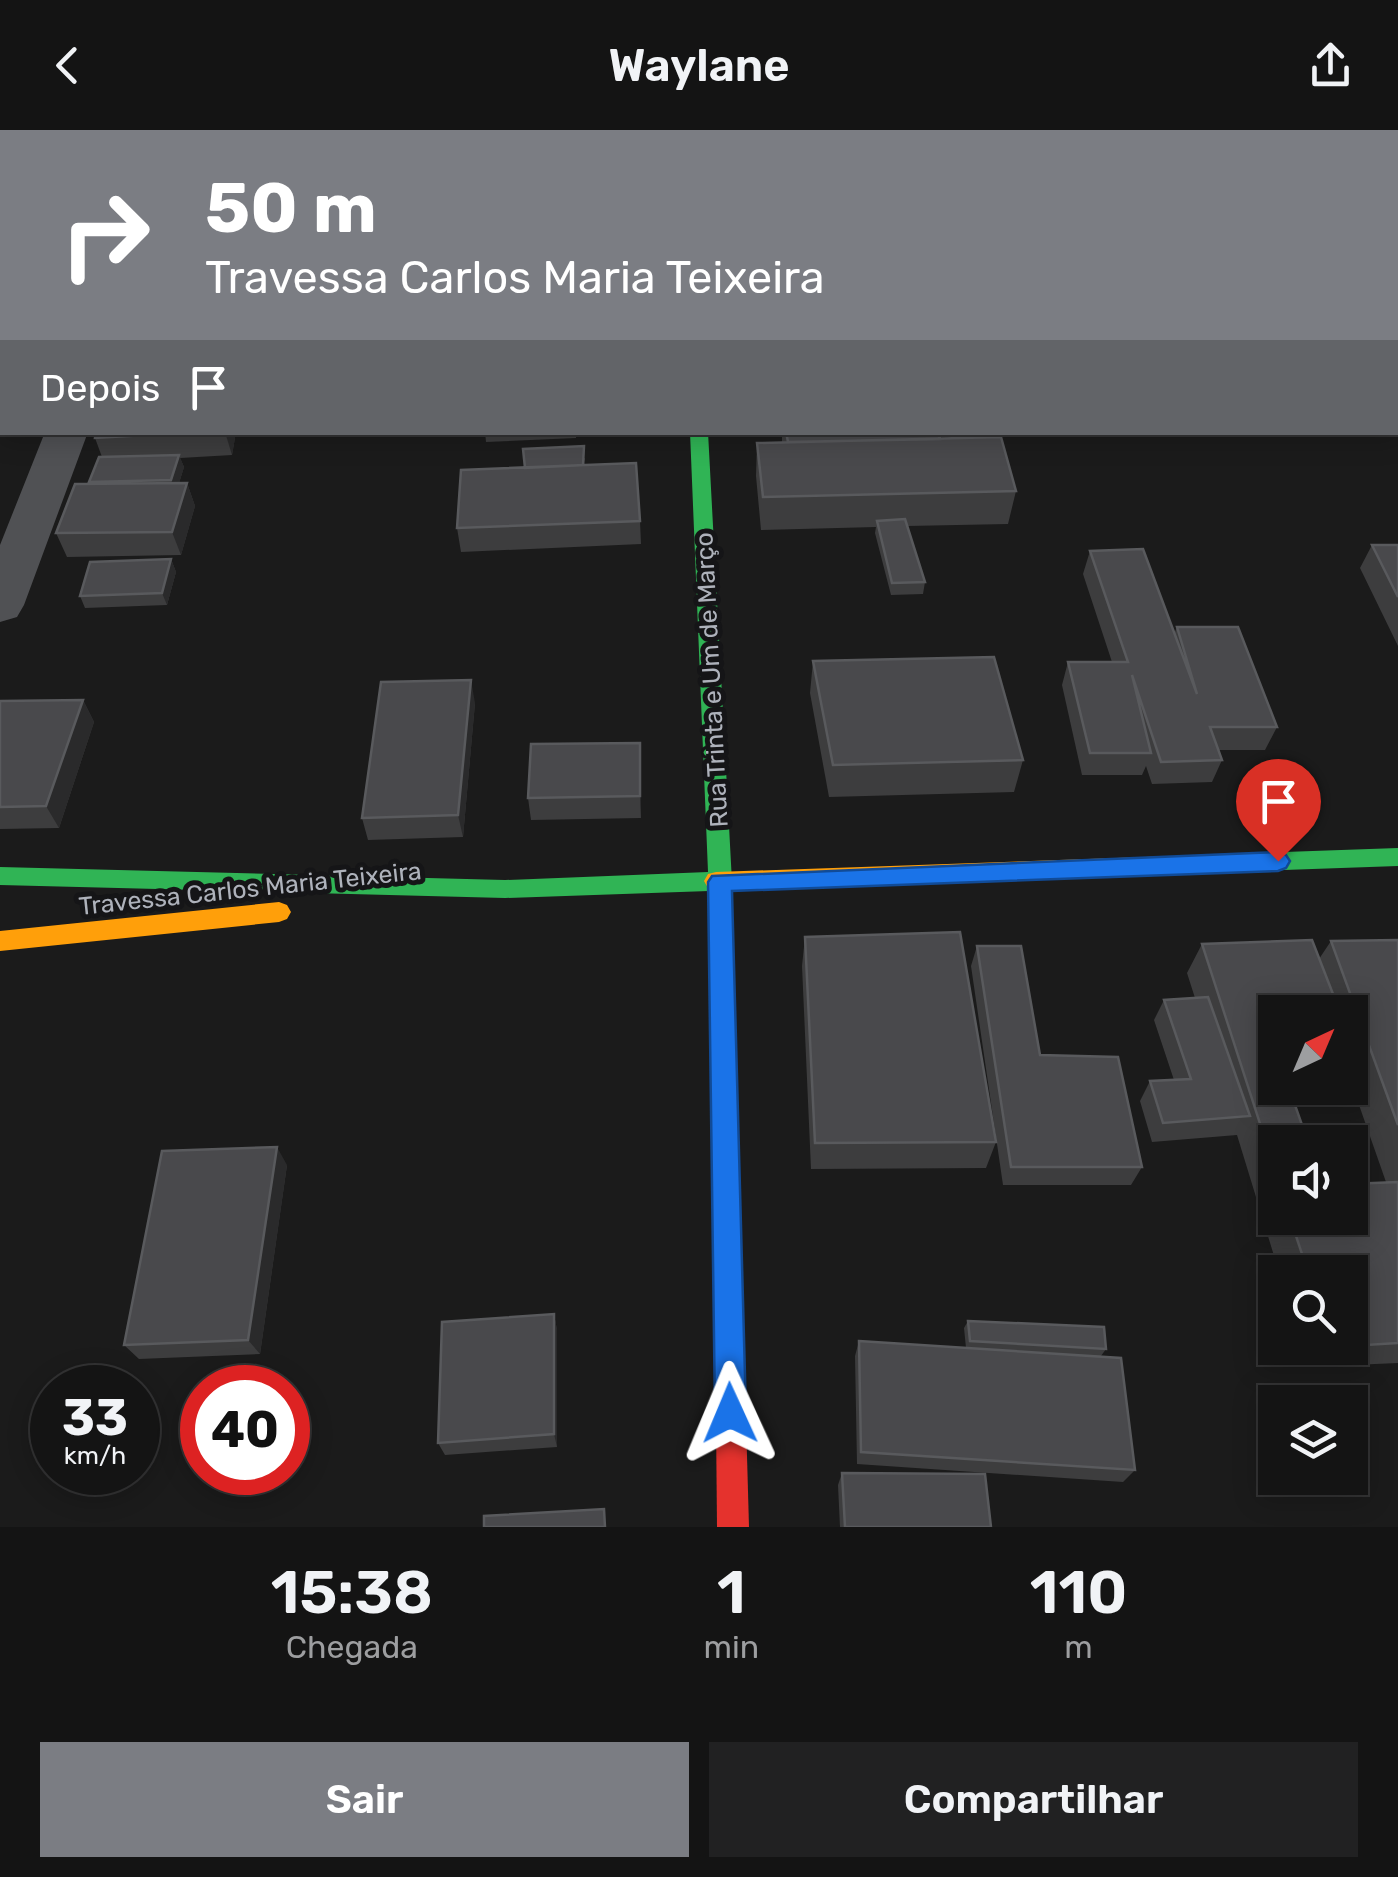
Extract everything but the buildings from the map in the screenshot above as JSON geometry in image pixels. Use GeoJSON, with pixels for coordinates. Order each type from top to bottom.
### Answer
{"type":"FeatureCollection","features":[{"type":"Feature","properties":{"kind":"main road","name":"Rua Trinta e Um de Março"},"geometry":{"type":"LineString","coordinates":[[699,435],[720,882],[733,1527]]}},
{"type":"Feature","properties":{"kind":"main road","name":"Travessa Carlos Maria Teixeira"},"geometry":{"type":"LineString","coordinates":[[0,876],[506,889],[1398,857]]}},
{"type":"Feature","properties":{"kind":"main road","name":"Travessa Carlos Maria Teixeira"},"geometry":{"type":"LineString","coordinates":[[0,941],[506,889]]}},
{"type":"Feature","properties":{"kind":"street"},"geometry":{"type":"LineString","coordinates":[[0,605],[67,435]]}},
{"type":"Feature","properties":{"kind":"traffic: fast"},"geometry":{"type":"LineString","coordinates":[[699,435],[720,882],[729,1313]]}},
{"type":"Feature","properties":{"kind":"traffic: fast"},"geometry":{"type":"LineString","coordinates":[[1174,865],[1398,857]]}},
{"type":"Feature","properties":{"kind":"traffic: fast"},"geometry":{"type":"LineString","coordinates":[[0,876],[505,889],[716,881]]}},
{"type":"Feature","properties":{"kind":"traffic: slow"},"geometry":{"type":"LineString","coordinates":[[716,881],[1174,865]]}},
{"type":"Feature","properties":{"kind":"traffic: slow"},"geometry":{"type":"LineString","coordinates":[[0,941],[279,912]]}},
{"type":"Feature","properties":{"kind":"traffic: jam"},"geometry":{"type":"LineString","coordinates":[[729,1313],[733,1527]]}},
{"type":"Feature","properties":{"kind":"route"},"geometry":{"type":"LineString","coordinates":[[730,1413],[720,882],[1278,861]]}}]}
